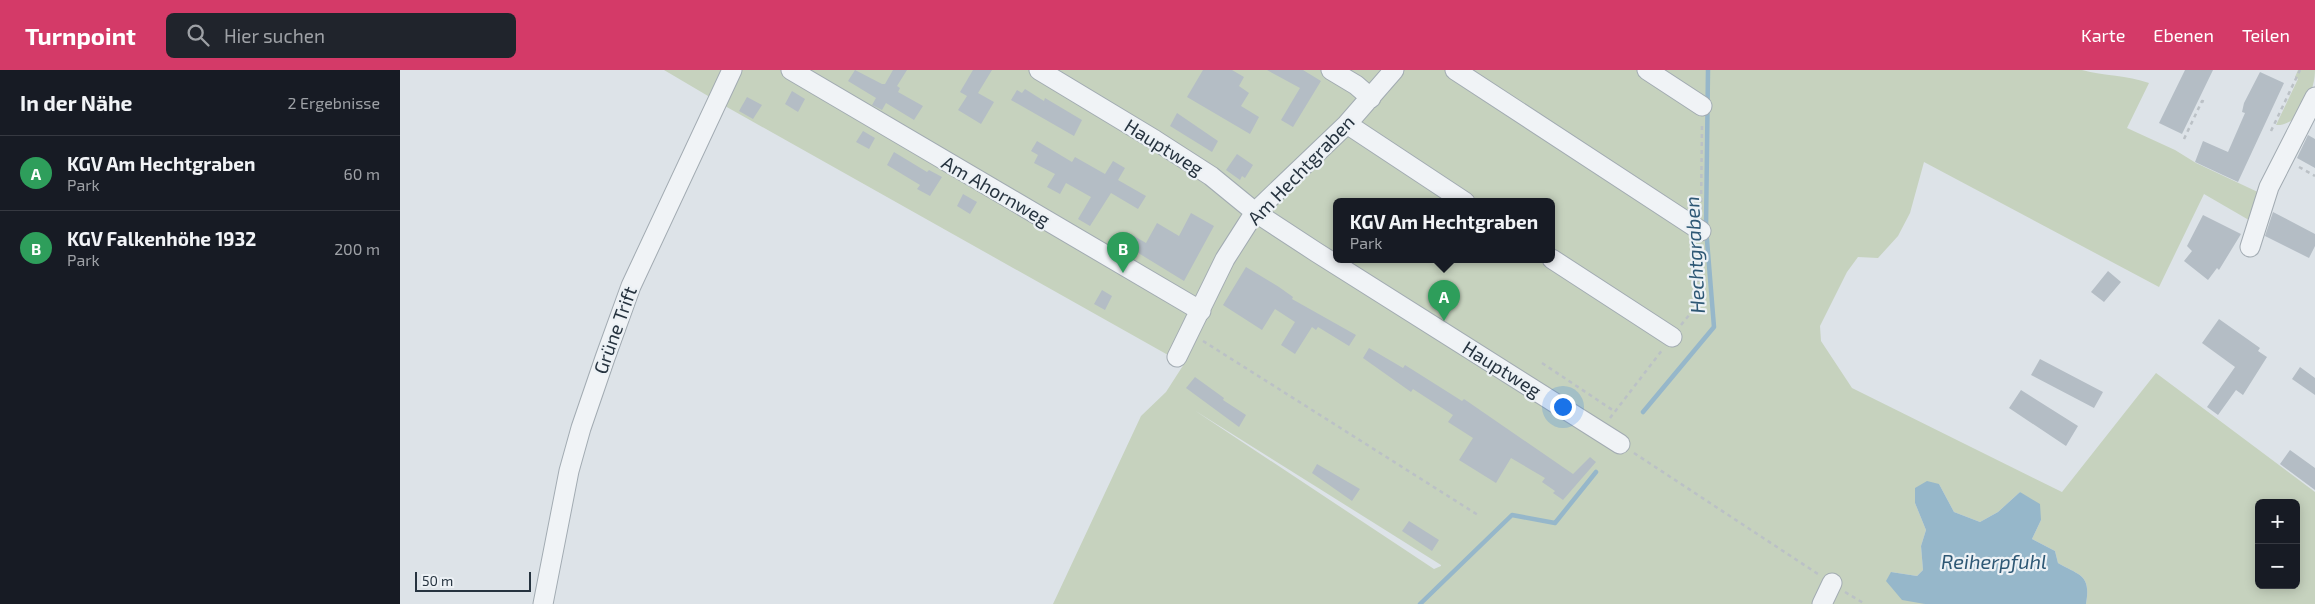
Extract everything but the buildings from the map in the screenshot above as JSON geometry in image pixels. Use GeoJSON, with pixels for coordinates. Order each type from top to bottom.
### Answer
{"type":"FeatureCollection","features":[{"type":"Feature","properties":{"kind":"lane","name":"Grüne Trift"},"geometry":{"type":"LineString","coordinates":[[543,604],[569,471],[581,428],[605,358],[631,286],[732,70]]}},
{"type":"Feature","properties":{"kind":"lane","name":"Am Ahornweg"},"geometry":{"type":"LineString","coordinates":[[791,70],[1201,311]]}},
{"type":"Feature","properties":{"kind":"lane","name":"Hauptweg"},"geometry":{"type":"LineString","coordinates":[[1039,70],[1187,160],[1211,176],[1256,212],[1333,261]]}},
{"type":"Feature","properties":{"kind":"lane"},"geometry":{"type":"LineString","coordinates":[[1332,70],[1356,85],[1370,98]]}},
{"type":"Feature","properties":{"kind":"lane","name":"Am Hechtgraben"},"geometry":{"type":"LineString","coordinates":[[1176,357],[1226,259],[1256,212],[1348,124],[1394,70]]}},
{"type":"Feature","properties":{"kind":"lane"},"geometry":{"type":"LineString","coordinates":[[1455,70],[1701,231]]}},
{"type":"Feature","properties":{"kind":"lane"},"geometry":{"type":"LineString","coordinates":[[1646,70],[1702,106]]}},
{"type":"Feature","properties":{"kind":"lane"},"geometry":{"type":"LineString","coordinates":[[2250,247],[2269,187],[2315,97]]}},
{"type":"Feature","properties":{"kind":"lane"},"geometry":{"type":"LineString","coordinates":[[1348,124],[1459,198]]}},
{"type":"Feature","properties":{"kind":"lane"},"geometry":{"type":"LineString","coordinates":[[1555,261],[1672,338]]}},
{"type":"Feature","properties":{"kind":"lane","name":"Hauptweg"},"geometry":{"type":"LineString","coordinates":[[1336,263],[1620,444]]}},
{"type":"Feature","properties":{"kind":"lane"},"geometry":{"type":"LineString","coordinates":[[1822,604],[1832,583]]}},
{"type":"Feature","properties":{"kind":"path"},"geometry":{"type":"LineString","coordinates":[[2272,131],[2300,70]]}},
{"type":"Feature","properties":{"kind":"path"},"geometry":{"type":"LineString","coordinates":[[2184,139],[2202,100],[2206,102]]}},
{"type":"Feature","properties":{"kind":"path"},"geometry":{"type":"LineString","coordinates":[[1604,434],[1614,411],[1694,308],[1697,295],[1701,231],[1702,106]]}},
{"type":"Feature","properties":{"kind":"path"},"geometry":{"type":"LineString","coordinates":[[1190,332],[1478,516]]}},
{"type":"Feature","properties":{"kind":"path"},"geometry":{"type":"LineString","coordinates":[[1542,363],[1614,411]]}},
{"type":"Feature","properties":{"kind":"path"},"geometry":{"type":"LineString","coordinates":[[1620,444],[1865,604]]}},
{"type":"Feature","properties":{"kind":"green space"},"geometry":{"type":"Polygon","coordinates":[[[664,70],[2082,70],[2141,80],[2149,83],[2127,128],[2262,194],[2254,223],[2204,194],[2159,287],[1924,162],[1910,213],[1898,236],[1878,258],[1858,257],[1847,272],[1820,326],[1821,341],[1852,388],[2062,492],[2156,373],[2315,492],[2315,604],[2086,604],[2087,587],[2082,578],[2058,563],[2055,551],[2032,539],[2041,520],[2020,492],[1998,512],[1980,522],[1954,512],[1939,484],[1915,503],[1926,530],[1921,546],[1923,570],[1917,576],[1891,572],[1925,604],[1053,604],[1141,416],[1166,392],[1184,364],[664,70]],[[1194,410],[1434,569],[1441,565],[1194,410]]]}},
{"type":"Feature","properties":{"kind":"green space"},"geometry":{"type":"Polygon","coordinates":[[[2298,70],[2315,70],[2309,96],[2305,105],[2293,120],[2285,124],[2276,125],[2298,79],[2295,77],[2298,70]]]}},
{"type":"Feature","properties":{"kind":"water","name":"Reiherpfuhl"},"geometry":{"type":"Polygon","coordinates":[[[1927,481],[1939,484],[1954,512],[1980,522],[1998,512],[2020,492],[2040,504],[2041,520],[2032,539],[2055,551],[2058,563],[2082,578],[2087,587],[2086,604],[1925,604],[1902,600],[1886,581],[1891,572],[1917,576],[1923,570],[1921,546],[1926,530],[1915,503],[1915,488],[1927,481]]]}},
{"type":"Feature","properties":{"kind":"waterway","name":"Hechtgraben"},"geometry":{"type":"LineString","coordinates":[[1643,412],[1714,327],[1706,228],[1708,70]]}},
{"type":"Feature","properties":{"kind":"waterway","name":"Hechtgraben"},"geometry":{"type":"LineString","coordinates":[[1420,604],[1512,515],[1555,523],[1596,472]]}},
{"type":"Feature","properties":{"kind":"place","name":"KGV Falkenhöhe 1932"},"geometry":{"type":"Point","coordinates":[1123,273]}},
{"type":"Feature","properties":{"kind":"place","name":"KGV Am Hechtgraben"},"geometry":{"type":"Point","coordinates":[1444,321]}}]}
